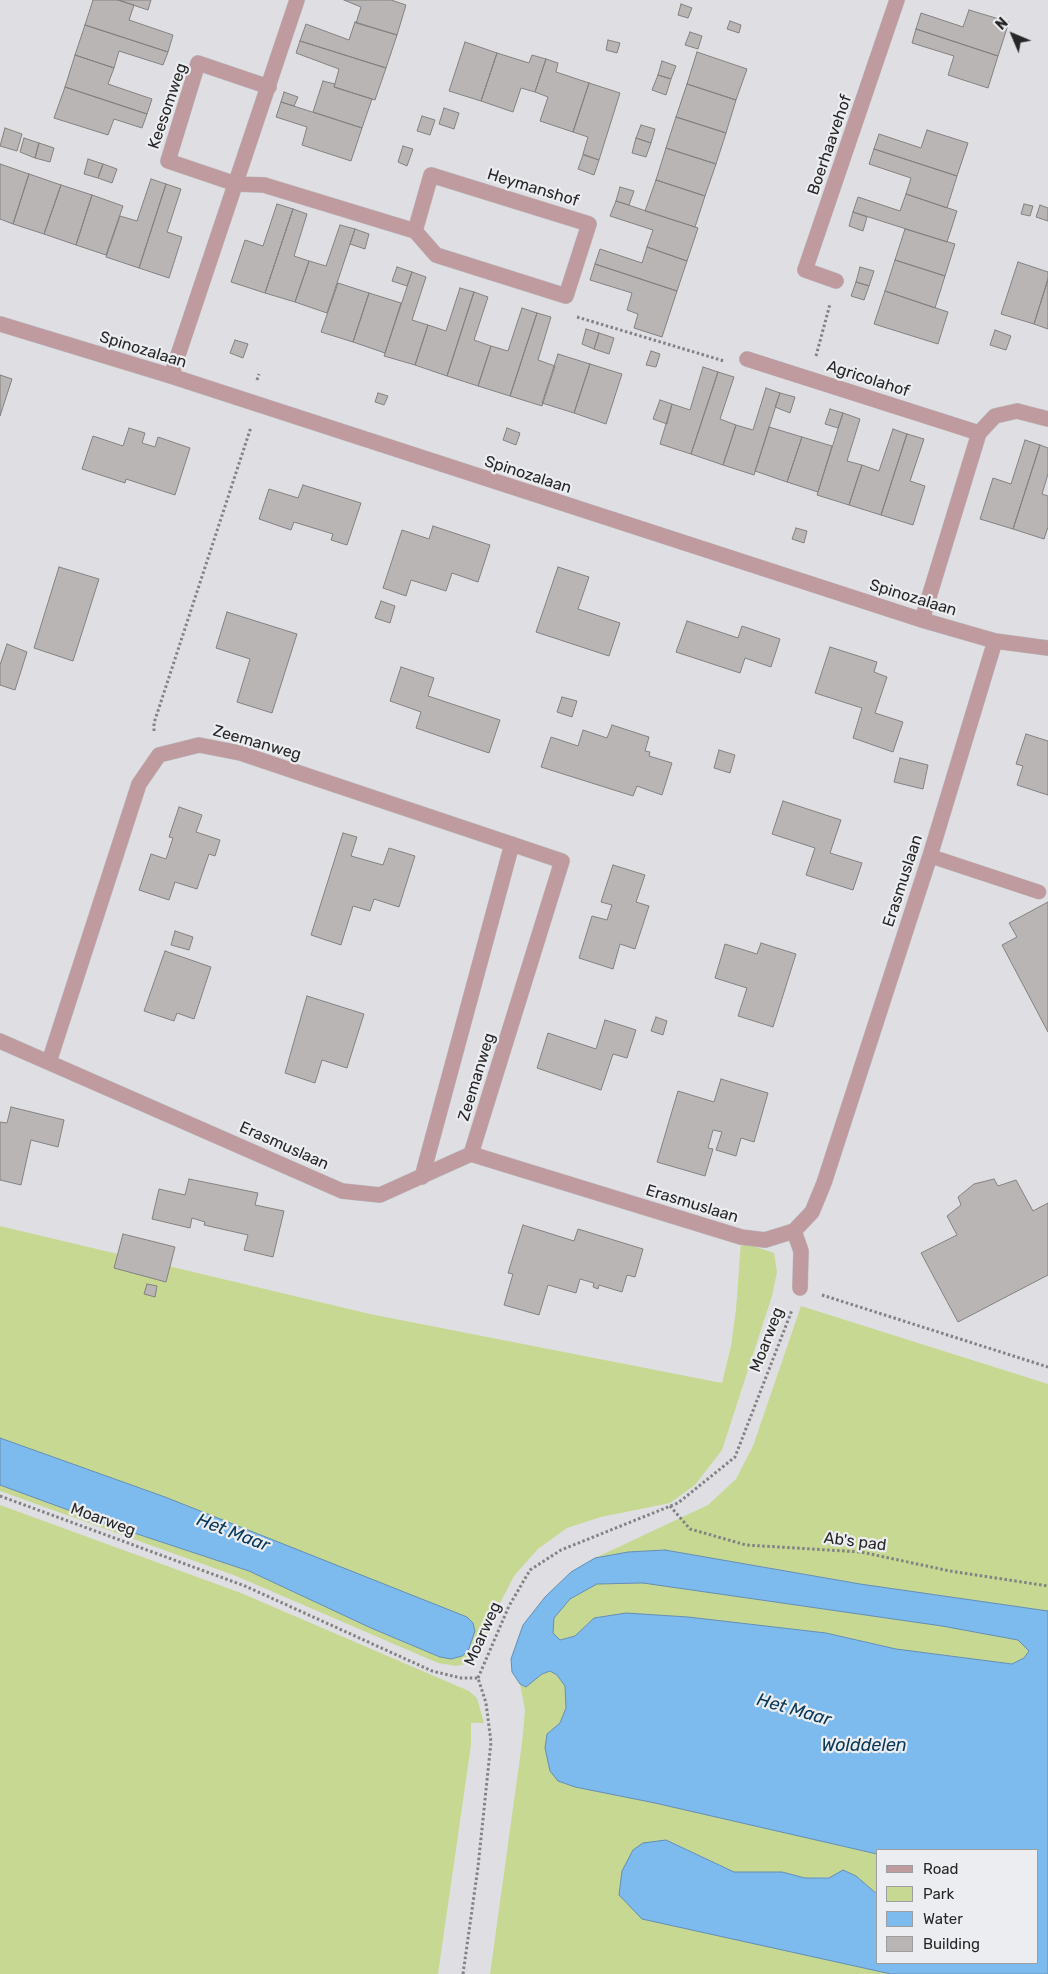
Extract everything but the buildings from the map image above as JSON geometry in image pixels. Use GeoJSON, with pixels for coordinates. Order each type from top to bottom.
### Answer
{"type":"FeatureCollection","features":[{"type":"Feature","properties":{"kind":"street"},"geometry":{"type":"LineString","coordinates":[[171,376],[298,0]]}},
{"type":"Feature","properties":{"kind":"street","name":"Boerhaavehof"},"geometry":{"type":"LineString","coordinates":[[836,281],[805,270],[897,0]]}},
{"type":"Feature","properties":{"kind":"street","name":"Keesomweg"},"geometry":{"type":"LineString","coordinates":[[236,184],[168,161],[198,63],[270,87]]}},
{"type":"Feature","properties":{"kind":"street","name":"Heymanshof"},"geometry":{"type":"LineString","coordinates":[[415,231],[431,175],[589,224],[566,296]]}},
{"type":"Feature","properties":{"kind":"street"},"geometry":{"type":"LineString","coordinates":[[236,184],[264,185],[415,231],[436,255],[566,296]]}},
{"type":"Feature","properties":{"kind":"street","name":"Spinozalaan"},"geometry":{"type":"LineString","coordinates":[[0,324],[171,376],[258,406],[922,620],[996,641],[1048,648]]}},
{"type":"Feature","properties":{"kind":"street","name":"Agricolahof"},"geometry":{"type":"LineString","coordinates":[[747,359],[979,432]]}},
{"type":"Feature","properties":{"kind":"street"},"geometry":{"type":"LineString","coordinates":[[922,620],[979,432],[995,416],[1016,411],[1048,420]]}},
{"type":"Feature","properties":{"kind":"street","name":"Erasmuslaan"},"geometry":{"type":"LineString","coordinates":[[0,1042],[342,1191],[380,1195],[471,1154],[741,1237],[765,1240],[794,1231],[812,1212],[824,1184],[930,856],[996,641]]}},
{"type":"Feature","properties":{"kind":"street","name":"Zeemanweg"},"geometry":{"type":"LineString","coordinates":[[159,755],[199,745],[240,753],[562,861],[471,1154]]}},
{"type":"Feature","properties":{"kind":"street"},"geometry":{"type":"LineString","coordinates":[[49,1062],[139,784],[159,755]]}},
{"type":"Feature","properties":{"kind":"street","name":"Zeemanweg"},"geometry":{"type":"LineString","coordinates":[[422,1177],[512,844]]}},
{"type":"Feature","properties":{"kind":"street"},"geometry":{"type":"LineString","coordinates":[[794,1231],[801,1251],[800,1288]]}},
{"type":"Feature","properties":{"kind":"lane"},"geometry":{"type":"LineString","coordinates":[[930,856],[1039,892]]}},
{"type":"Feature","properties":{"kind":"path"},"geometry":{"type":"LineString","coordinates":[[810,379],[836,281]]}},
{"type":"Feature","properties":{"kind":"path"},"geometry":{"type":"LineString","coordinates":[[566,296],[576,317],[723,361],[747,359]]}},
{"type":"Feature","properties":{"kind":"path"},"geometry":{"type":"LineString","coordinates":[[159,755],[153,742],[154,722],[258,406]]}},
{"type":"Feature","properties":{"kind":"path"},"geometry":{"type":"LineString","coordinates":[[800,1288],[1048,1366]]}},
{"type":"Feature","properties":{"kind":"path","name":"Moarweg"},"geometry":{"type":"LineString","coordinates":[[0,1496],[245,1586],[432,1671],[461,1678],[478,1678],[509,1606],[530,1570],[561,1550],[678,1503],[735,1457],[800,1288]]}},
{"type":"Feature","properties":{"kind":"path","name":"Ab's pad"},"geometry":{"type":"LineString","coordinates":[[670,1506],[690,1530],[746,1545],[861,1552],[950,1571],[1048,1586]]}},
{"type":"Feature","properties":{"kind":"path"},"geometry":{"type":"LineString","coordinates":[[463,1974],[478,1867],[491,1742],[486,1703],[478,1678]]}},
{"type":"Feature","properties":{"kind":"green space"},"geometry":{"type":"Polygon","coordinates":[[[0,1226],[370,1314],[722,1383],[731,1346],[736,1309],[741,1242],[774,1253],[777,1272],[772,1296],[722,1450],[695,1485],[670,1503],[601,1517],[567,1528],[538,1549],[514,1576],[497,1609],[479,1655],[470,1663],[456,1666],[438,1663],[236,1576],[0,1491],[0,1485],[101,1522],[249,1571],[371,1628],[440,1657],[451,1658],[165,1497],[0,1438],[0,1226]]]}},
{"type":"Feature","properties":{"kind":"green space"},"geometry":{"type":"Polygon","coordinates":[[[801,1306],[1048,1384],[1048,1611],[860,1584],[665,1550],[628,1552],[595,1558],[708,1505],[736,1479],[753,1446],[801,1306]]]}},
{"type":"Feature","properties":{"kind":"green space"},"geometry":{"type":"Polygon","coordinates":[[[0,1505],[241,1593],[469,1691],[477,1698],[484,1723],[471,1723],[471,1745],[438,1974],[0,1974],[0,1505]]]}},
{"type":"Feature","properties":{"kind":"green space"},"geometry":{"type":"Polygon","coordinates":[[[643,1583],[942,1626],[1018,1640],[1029,1651],[1024,1658],[1012,1664],[896,1649],[826,1633],[688,1617],[626,1613],[594,1618],[575,1636],[560,1640],[553,1633],[554,1618],[570,1599],[597,1584],[643,1583]]]}},
{"type":"Feature","properties":{"kind":"green space"},"geometry":{"type":"Polygon","coordinates":[[[550,1671],[557,1675],[565,1686],[566,1708],[560,1723],[547,1734],[559,1781],[575,1787],[655,1803],[876,1854],[876,1893],[856,1876],[805,1878],[782,1872],[734,1872],[666,1840],[642,1919],[891,1974],[490,1974],[522,1743],[525,1710],[520,1684],[526,1687],[542,1674],[550,1671]]]}},
{"type":"Feature","properties":{"kind":"water","name":"Het Maar"},"geometry":{"type":"Polygon","coordinates":[[[0,1438],[165,1497],[467,1617],[473,1623],[475,1631],[468,1651],[462,1656],[451,1659],[440,1657],[371,1628],[249,1571],[101,1522],[0,1485],[0,1438]]]}},
{"type":"Feature","properties":{"kind":"water","name":"Wolddelen"},"geometry":{"type":"Polygon","coordinates":[[[665,1550],[860,1584],[1048,1611],[1048,1974],[891,1974],[642,1919],[619,1895],[622,1871],[633,1850],[643,1843],[666,1840],[734,1872],[782,1872],[805,1878],[829,1878],[843,1870],[856,1876],[876,1893],[876,1964],[1038,1964],[1038,1849],[876,1849],[876,1854],[655,1803],[575,1787],[558,1781],[550,1771],[545,1748],[547,1734],[560,1723],[566,1708],[565,1686],[557,1675],[550,1671],[542,1674],[526,1687],[520,1684],[512,1672],[511,1659],[523,1625],[545,1597],[571,1572],[595,1558],[628,1552],[665,1550]],[[643,1583],[597,1584],[570,1599],[554,1618],[553,1633],[560,1640],[575,1636],[594,1618],[626,1613],[688,1617],[826,1633],[896,1649],[1012,1664],[1024,1658],[1029,1651],[1018,1640],[942,1626],[643,1583]]]}}]}
